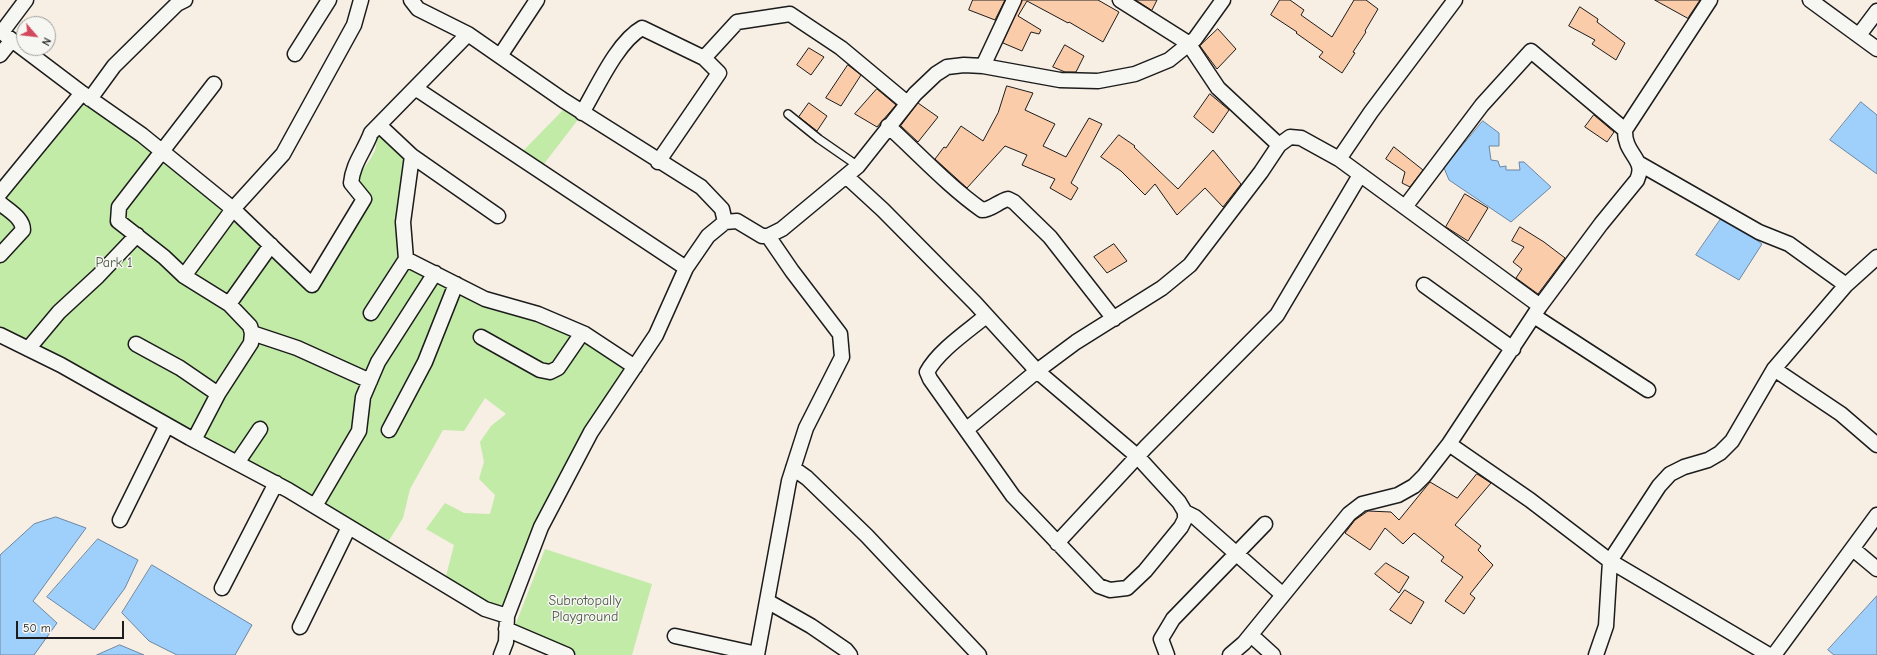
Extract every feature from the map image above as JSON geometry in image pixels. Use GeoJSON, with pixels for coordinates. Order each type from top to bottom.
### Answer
{"type":"FeatureCollection","features":[{"type":"Feature","properties":{"kind":"street"},"geometry":{"type":"LineString","coordinates":[[0,55],[4,34],[26,0]]}},
{"type":"Feature","properties":{"kind":"street"},"geometry":{"type":"LineString","coordinates":[[0,193],[114,66],[177,4],[185,0]]}},
{"type":"Feature","properties":{"kind":"street"},"geometry":{"type":"LineString","coordinates":[[295,54],[329,0]]}},
{"type":"Feature","properties":{"kind":"street"},"geometry":{"type":"LineString","coordinates":[[184,276],[233,209],[283,154],[354,25],[361,0]]}},
{"type":"Feature","properties":{"kind":"street"},"geometry":{"type":"LineString","coordinates":[[411,0],[418,8],[468,34],[582,113],[658,162],[701,187],[722,209],[725,222]]}},
{"type":"Feature","properties":{"kind":"street"},"geometry":{"type":"LineString","coordinates":[[500,56],[537,0]]}},
{"type":"Feature","properties":{"kind":"street"},"geometry":{"type":"LineString","coordinates":[[983,66],[1014,0]]}},
{"type":"Feature","properties":{"kind":"street"},"geometry":{"type":"LineString","coordinates":[[1120,0],[1188,43],[1218,88],[1279,145]]}},
{"type":"Feature","properties":{"kind":"street"},"geometry":{"type":"LineString","coordinates":[[501,655],[506,642],[507,622],[541,527],[592,432],[656,335],[686,268],[708,236],[725,222],[736,221],[762,236],[768,236],[782,229],[858,166],[907,103],[936,74],[947,67],[964,65],[983,66],[1060,80],[1098,81],[1135,74],[1169,60],[1188,43],[1195,39],[1223,0]]}},
{"type":"Feature","properties":{"kind":"street"},"geometry":{"type":"LineString","coordinates":[[1339,160],[1371,112],[1456,0]]}},
{"type":"Feature","properties":{"kind":"street"},"geometry":{"type":"LineString","coordinates":[[1710,0],[1625,130],[1624,140],[1628,150],[1640,164],[1759,232],[1789,244],[1846,285]]}},
{"type":"Feature","properties":{"kind":"street"},"geometry":{"type":"LineString","coordinates":[[1810,0],[1877,49]]}},
{"type":"Feature","properties":{"kind":"street"},"geometry":{"type":"LineString","coordinates":[[1859,36],[1877,11]]}},
{"type":"Feature","properties":{"kind":"street"},"geometry":{"type":"LineString","coordinates":[[704,58],[737,22],[790,14],[841,48],[907,103]]}},
{"type":"Feature","properties":{"kind":"street"},"geometry":{"type":"LineString","coordinates":[[582,113],[621,47],[632,33],[642,28],[704,58],[718,73],[658,162]]}},
{"type":"Feature","properties":{"kind":"street"},"geometry":{"type":"LineString","coordinates":[[4,34],[163,152],[233,209],[312,285],[364,199],[351,183],[352,169],[366,146],[371,133],[468,34]]}},
{"type":"Feature","properties":{"kind":"street"},"geometry":{"type":"LineString","coordinates":[[1405,207],[1482,105],[1531,52],[1625,130]]}},
{"type":"Feature","properties":{"kind":"street"},"geometry":{"type":"LineString","coordinates":[[194,440],[218,394],[251,343],[252,333],[250,326],[229,304],[184,276],[164,257],[118,222],[119,207],[163,152],[214,84]]}},
{"type":"Feature","properties":{"kind":"street"},"geometry":{"type":"LineString","coordinates":[[415,88],[686,268]]}},
{"type":"Feature","properties":{"kind":"street"},"geometry":{"type":"LineString","coordinates":[[379,125],[412,156],[498,216]]}},
{"type":"Feature","properties":{"kind":"street"},"geometry":{"type":"LineString","coordinates":[[888,126],[929,165],[982,210],[986,210],[1001,200],[1008,199],[1014,202],[1050,237],[1114,319]]}},
{"type":"Feature","properties":{"kind":"street"},"geometry":{"type":"LineString","coordinates":[[967,429],[1037,371],[1076,342],[1162,288],[1190,265],[1261,172],[1279,145],[1290,137],[1301,138],[1339,160],[1405,207],[1537,311],[1648,390]]}},
{"type":"Feature","properties":{"kind":"street"},"geometry":{"type":"LineString","coordinates":[[372,313],[406,259],[404,222],[412,156]]}},
{"type":"Feature","properties":{"kind":"street"},"geometry":{"type":"LineString","coordinates":[[1230,655],[1251,634],[1349,514],[1362,504],[1398,495],[1414,486],[1424,476],[1449,444],[1537,311],[1601,224],[1637,180],[1641,172],[1640,164]]}},
{"type":"Feature","properties":{"kind":"street"},"geometry":{"type":"LineString","coordinates":[[1057,543],[1137,456],[1277,315],[1360,175]]}},
{"type":"Feature","properties":{"kind":"street"},"geometry":{"type":"LineString","coordinates":[[846,176],[883,210],[1037,371],[1137,456],[1179,502],[1185,514],[1195,517],[1283,595]]}},
{"type":"Feature","properties":{"kind":"street"},"geometry":{"type":"LineString","coordinates":[[0,203],[19,219],[23,230],[0,254]]}},
{"type":"Feature","properties":{"kind":"street"},"geometry":{"type":"LineString","coordinates":[[28,349],[59,312],[98,276],[137,235]]}},
{"type":"Feature","properties":{"kind":"street"},"geometry":{"type":"LineString","coordinates":[[675,636],[757,654],[789,481],[806,428],[842,357],[842,341],[840,334],[792,271],[768,236]]}},
{"type":"Feature","properties":{"kind":"street"},"geometry":{"type":"LineString","coordinates":[[229,304],[271,245]]}},
{"type":"Feature","properties":{"kind":"street"},"geometry":{"type":"LineString","coordinates":[[1596,655],[1606,626],[1610,561],[1659,486],[1670,474],[1684,467],[1708,460],[1720,453],[1732,441],[1774,369],[1846,285],[1877,257]]}},
{"type":"Feature","properties":{"kind":"street"},"geometry":{"type":"LineString","coordinates":[[406,259],[485,299],[538,314],[582,333],[635,367]]}},
{"type":"Feature","properties":{"kind":"street"},"geometry":{"type":"LineString","coordinates":[[315,506],[359,431],[363,397],[389,342],[435,273]]}},
{"type":"Feature","properties":{"kind":"street"},"geometry":{"type":"LineString","coordinates":[[389,430],[425,362],[456,284]]}},
{"type":"Feature","properties":{"kind":"street"},"geometry":{"type":"LineString","coordinates":[[1424,286],[1513,349]]}},
{"type":"Feature","properties":{"kind":"street"},"geometry":{"type":"LineString","coordinates":[[986,316],[951,345],[930,366],[927,372],[1013,496],[1100,586],[1110,590],[1128,588],[1157,558],[1181,527],[1185,519],[1185,512]]}},
{"type":"Feature","properties":{"kind":"street"},"geometry":{"type":"LineString","coordinates":[[252,333],[297,348],[370,381]]}},
{"type":"Feature","properties":{"kind":"street"},"geometry":{"type":"LineString","coordinates":[[481,337],[540,370],[550,372],[558,368],[582,333]]}},
{"type":"Feature","properties":{"kind":"street"},"geometry":{"type":"LineString","coordinates":[[0,335],[61,365],[194,440],[276,483],[485,609],[567,655]]}},
{"type":"Feature","properties":{"kind":"street"},"geometry":{"type":"LineString","coordinates":[[136,344],[180,368],[218,394]]}},
{"type":"Feature","properties":{"kind":"street"},"geometry":{"type":"LineString","coordinates":[[1774,369],[1841,414],[1877,445]]}},
{"type":"Feature","properties":{"kind":"street"},"geometry":{"type":"LineString","coordinates":[[120,520],[167,425]]}},
{"type":"Feature","properties":{"kind":"street"},"geometry":{"type":"LineString","coordinates":[[237,463],[260,429]]}},
{"type":"Feature","properties":{"kind":"street"},"geometry":{"type":"LineString","coordinates":[[1449,444],[1530,500],[1610,561],[1769,655]]}},
{"type":"Feature","properties":{"kind":"street"},"geometry":{"type":"LineString","coordinates":[[793,468],[867,536],[979,655]]}},
{"type":"Feature","properties":{"kind":"street"},"geometry":{"type":"LineString","coordinates":[[222,588],[276,483]]}},
{"type":"Feature","properties":{"kind":"street"},"geometry":{"type":"LineString","coordinates":[[1774,655],[1877,515]]}},
{"type":"Feature","properties":{"kind":"street"},"geometry":{"type":"LineString","coordinates":[[1167,655],[1161,639],[1164,631],[1173,619],[1265,524]]}},
{"type":"Feature","properties":{"kind":"street"},"geometry":{"type":"LineString","coordinates":[[300,627],[349,527]]}},
{"type":"Feature","properties":{"kind":"street"},"geometry":{"type":"LineString","coordinates":[[1853,549],[1877,569]]}},
{"type":"Feature","properties":{"kind":"street"},"geometry":{"type":"LineString","coordinates":[[767,601],[811,626],[846,650],[850,655]]}},
{"type":"Feature","properties":{"kind":"street"},"geometry":{"type":"LineString","coordinates":[[1251,634],[1273,655]]}},
{"type":"Feature","properties":{"kind":"lane"},"geometry":{"type":"LineString","coordinates":[[788,114],[819,139],[858,166]]}},
{"type":"Feature","properties":{"kind":"green space","name":"Park 1"},"geometry":{"type":"Polygon","coordinates":[[[84,100],[134,134],[239,219],[313,292],[372,202],[356,181],[374,152],[378,133],[406,159],[408,268],[478,301],[535,320],[591,344],[626,367],[586,429],[542,511],[505,610],[485,605],[445,580],[454,545],[426,529],[445,503],[464,513],[490,514],[495,495],[479,479],[484,462],[480,442],[491,426],[506,414],[485,398],[464,431],[443,430],[410,489],[403,518],[388,542],[314,497],[0,329],[0,198],[84,100]]]}},
{"type":"Feature","properties":{"kind":"green space"},"geometry":{"type":"Polygon","coordinates":[[[566,107],[580,117],[540,169],[519,155],[566,107]]]}},
{"type":"Feature","properties":{"kind":"green space","name":"Subrotopally Playground"},"geometry":{"type":"Polygon","coordinates":[[[545,549],[652,584],[632,655],[577,655],[513,631],[545,549]]]}},
{"type":"Feature","properties":{"kind":"water"},"geometry":{"type":"Polygon","coordinates":[[[1861,102],[1877,115],[1877,174],[1830,140],[1861,102]]]}},
{"type":"Feature","properties":{"kind":"water"},"geometry":{"type":"Polygon","coordinates":[[[1483,121],[1499,133],[1499,146],[1489,146],[1491,160],[1498,161],[1500,167],[1506,166],[1506,170],[1520,170],[1519,162],[1524,162],[1551,187],[1511,222],[1449,180],[1444,168],[1483,121]]]}},
{"type":"Feature","properties":{"kind":"water"},"geometry":{"type":"Polygon","coordinates":[[[1723,216],[1762,244],[1739,280],[1696,255],[1723,216]]]}},
{"type":"Feature","properties":{"kind":"water"},"geometry":{"type":"Polygon","coordinates":[[[56,517],[86,528],[33,601],[57,623],[34,655],[0,655],[0,555],[34,524],[56,517]]]}},
{"type":"Feature","properties":{"kind":"water"},"geometry":{"type":"Polygon","coordinates":[[[98,539],[138,560],[125,588],[94,630],[47,597],[98,539]]]}},
{"type":"Feature","properties":{"kind":"water"},"geometry":{"type":"Polygon","coordinates":[[[152,565],[252,625],[235,655],[177,655],[149,641],[122,613],[152,565]]]}},
{"type":"Feature","properties":{"kind":"water"},"geometry":{"type":"Polygon","coordinates":[[[1877,596],[1877,655],[1834,655],[1828,650],[1877,596]]]}},
{"type":"Feature","properties":{"kind":"water"},"geometry":{"type":"Polygon","coordinates":[[[120,645],[144,655],[97,655],[120,645]]]}},
{"type":"Feature","properties":{"kind":"building"},"geometry":{"type":"Polygon","coordinates":[[[973,0],[1005,0],[995,20],[969,10],[973,0]]]}},
{"type":"Feature","properties":{"kind":"building"},"geometry":{"type":"Polygon","coordinates":[[[1022,0],[1098,0],[1119,12],[1103,42],[1069,22],[1068,23],[1027,1],[1018,16],[1041,30],[1039,34],[1031,32],[1022,51],[1003,43],[1022,0]]]}},
{"type":"Feature","properties":{"kind":"building"},"geometry":{"type":"Polygon","coordinates":[[[1136,0],[1157,0],[1152,10],[1136,0]]]}},
{"type":"Feature","properties":{"kind":"building"},"geometry":{"type":"Polygon","coordinates":[[[1280,0],[1290,0],[1304,10],[1301,15],[1332,37],[1354,0],[1366,0],[1378,9],[1353,52],[1355,53],[1342,73],[1319,57],[1323,52],[1296,33],[1297,32],[1271,15],[1280,0]]]}},
{"type":"Feature","properties":{"kind":"building"},"geometry":{"type":"Polygon","coordinates":[[[1655,0],[1700,0],[1688,18],[1655,0]]]}},
{"type":"Feature","properties":{"kind":"building"},"geometry":{"type":"Polygon","coordinates":[[[1580,7],[1598,19],[1597,22],[1625,43],[1616,60],[1592,44],[1595,40],[1569,26],[1580,7]]]}},
{"type":"Feature","properties":{"kind":"building"},"geometry":{"type":"Polygon","coordinates":[[[1218,29],[1236,49],[1217,69],[1200,46],[1218,29]]]}},
{"type":"Feature","properties":{"kind":"building"},"geometry":{"type":"Polygon","coordinates":[[[1065,45],[1084,56],[1076,72],[1065,72],[1053,67],[1065,45]]]}},
{"type":"Feature","properties":{"kind":"building"},"geometry":{"type":"Polygon","coordinates":[[[809,48],[824,57],[811,75],[797,65],[809,48]]]}},
{"type":"Feature","properties":{"kind":"building"},"geometry":{"type":"Polygon","coordinates":[[[848,65],[861,75],[841,106],[826,98],[848,65]]]}},
{"type":"Feature","properties":{"kind":"building"},"geometry":{"type":"Polygon","coordinates":[[[1007,86],[1033,93],[1025,110],[1055,124],[1043,146],[1066,157],[1089,118],[1102,124],[1071,183],[1078,188],[1071,200],[1050,188],[1055,179],[1022,165],[1027,155],[1005,146],[967,188],[935,159],[944,147],[946,148],[961,126],[983,141],[998,113],[1007,86]]]}},
{"type":"Feature","properties":{"kind":"building"},"geometry":{"type":"Polygon","coordinates":[[[877,89],[896,105],[877,127],[855,114],[877,89]]]}},
{"type":"Feature","properties":{"kind":"building"},"geometry":{"type":"Polygon","coordinates":[[[1210,94],[1229,110],[1213,133],[1194,117],[1210,94]]]}},
{"type":"Feature","properties":{"kind":"building"},"geometry":{"type":"Polygon","coordinates":[[[809,103],[827,116],[817,131],[799,117],[809,103]]]}},
{"type":"Feature","properties":{"kind":"building"},"geometry":{"type":"Polygon","coordinates":[[[918,103],[938,117],[918,142],[901,126],[918,103]]]}},
{"type":"Feature","properties":{"kind":"building"},"geometry":{"type":"Polygon","coordinates":[[[1594,115],[1614,132],[1607,142],[1585,127],[1594,115]]]}},
{"type":"Feature","properties":{"kind":"building"},"geometry":{"type":"Polygon","coordinates":[[[1119,135],[1135,146],[1134,147],[1178,189],[1213,150],[1241,184],[1223,207],[1205,188],[1177,215],[1155,184],[1145,195],[1121,171],[1101,157],[1119,135]]]}},
{"type":"Feature","properties":{"kind":"building"},"geometry":{"type":"Polygon","coordinates":[[[1394,147],[1423,170],[1410,187],[1402,183],[1405,172],[1386,159],[1394,147]]]}},
{"type":"Feature","properties":{"kind":"building"},"geometry":{"type":"Polygon","coordinates":[[[1465,194],[1488,208],[1468,241],[1446,227],[1465,194]]]}},
{"type":"Feature","properties":{"kind":"building"},"geometry":{"type":"Polygon","coordinates":[[[1520,227],[1544,242],[1565,258],[1538,294],[1516,278],[1522,269],[1513,262],[1524,247],[1512,241],[1520,227]]]}},
{"type":"Feature","properties":{"kind":"building"},"geometry":{"type":"Polygon","coordinates":[[[1114,244],[1127,261],[1107,273],[1094,257],[1114,244]]]}},
{"type":"Feature","properties":{"kind":"building"},"geometry":{"type":"Polygon","coordinates":[[[1477,474],[1491,483],[1455,525],[1481,546],[1478,550],[1493,565],[1470,594],[1475,598],[1464,614],[1445,601],[1463,577],[1441,561],[1444,557],[1414,533],[1403,544],[1385,528],[1370,550],[1345,533],[1355,520],[1368,511],[1391,512],[1399,520],[1430,482],[1457,498],[1477,474]]]}},
{"type":"Feature","properties":{"kind":"building"},"geometry":{"type":"Polygon","coordinates":[[[1386,563],[1409,577],[1399,593],[1375,574],[1386,563]]]}},
{"type":"Feature","properties":{"kind":"building"},"geometry":{"type":"Polygon","coordinates":[[[1405,590],[1424,602],[1411,624],[1390,610],[1405,590]]]}}]}
